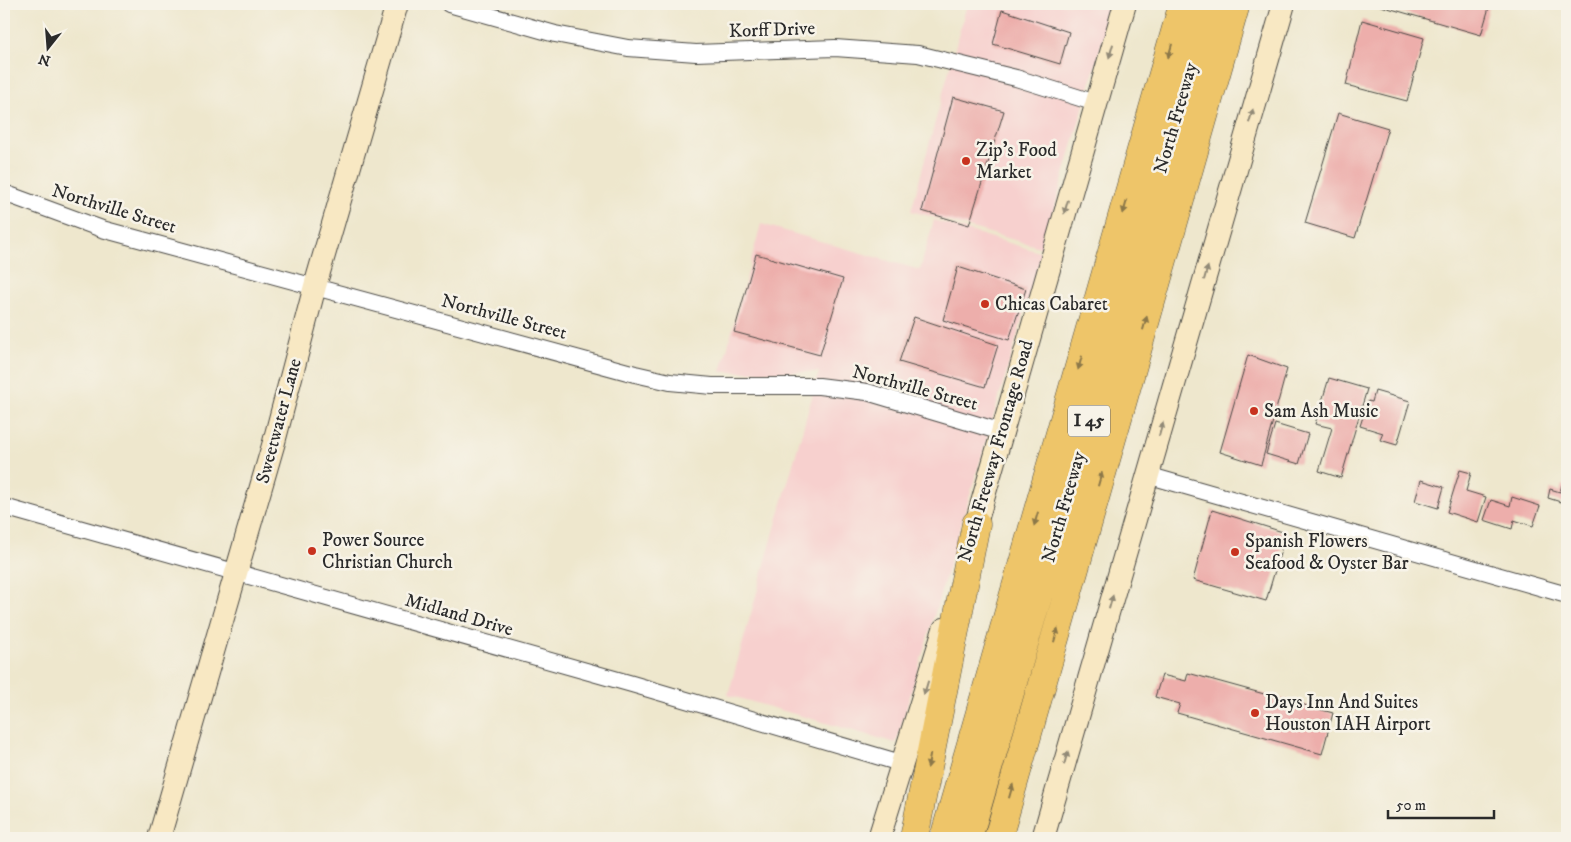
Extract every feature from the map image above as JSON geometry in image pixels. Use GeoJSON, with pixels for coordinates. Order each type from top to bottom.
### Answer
{"type":"FeatureCollection","features":[{"type":"Feature","properties":{"kind":"highway","name":"North Freeway"},"geometry":{"type":"LineString","coordinates":[[944,838],[1183,4]]}},
{"type":"Feature","properties":{"kind":"highway","name":"North Freeway"},"geometry":{"type":"LineString","coordinates":[[968,838],[1209,4]]}},
{"type":"Feature","properties":{"kind":"highway","name":"North Freeway"},"geometry":{"type":"LineString","coordinates":[[998,838],[1236,4]]}},
{"type":"Feature","properties":{"kind":"highway"},"geometry":{"type":"LineString","coordinates":[[914,838],[976,524]]}},
{"type":"Feature","properties":{"kind":"main road","name":"Sweetwater Lane"},"geometry":{"type":"LineString","coordinates":[[159,838],[274,442],[314,286],[397,4]]}},
{"type":"Feature","properties":{"kind":"main road","name":"North Freeway Frontage Road"},"geometry":{"type":"LineString","coordinates":[[879,838],[904,764],[976,524],[1125,4]]}},
{"type":"Feature","properties":{"kind":"main road"},"geometry":{"type":"LineString","coordinates":[[1043,838],[1284,4]]}},
{"type":"Feature","properties":{"kind":"street","name":"Korff Drive"},"geometry":{"type":"LineString","coordinates":[[449,4],[555,34],[628,48],[696,53],[835,48],[918,54],[1016,78],[1096,103]]}},
{"type":"Feature","properties":{"kind":"street","name":"Northville Street"},"geometry":{"type":"LineString","coordinates":[[4,193],[102,229],[670,382],[712,386],[819,386],[867,392],[1002,432]]}},
{"type":"Feature","properties":{"kind":"street"},"geometry":{"type":"LineString","coordinates":[[1147,476],[1567,595]]}},
{"type":"Feature","properties":{"kind":"street","name":"Midland Drive"},"geometry":{"type":"LineString","coordinates":[[4,507],[632,684],[904,764]]}},
{"type":"Feature","properties":{"kind":"shaded area"},"geometry":{"type":"Polygon","coordinates":[[[967,4],[1113,4],[1043,248],[911,211],[967,4]]]}},
{"type":"Feature","properties":{"kind":"shaded area"},"geometry":{"type":"Polygon","coordinates":[[[934,220],[1042,253],[896,743],[728,695],[819,372],[721,372],[761,224],[920,270],[934,220]]]}},
{"type":"Feature","properties":{"kind":"building"},"geometry":{"type":"Polygon","coordinates":[[[1374,4],[1490,4],[1481,35],[1374,4]]]}},
{"type":"Feature","properties":{"kind":"building"},"geometry":{"type":"Polygon","coordinates":[[[1002,10],[1069,32],[1060,64],[993,44],[1002,10]]]}},
{"type":"Feature","properties":{"kind":"building"},"geometry":{"type":"Polygon","coordinates":[[[1362,20],[1424,38],[1407,101],[1346,85],[1362,20]]]}},
{"type":"Feature","properties":{"kind":"building"},"geometry":{"type":"Polygon","coordinates":[[[953,97],[1004,111],[969,225],[922,211],[953,97]]]}},
{"type":"Feature","properties":{"kind":"building"},"geometry":{"type":"Polygon","coordinates":[[[1338,113],[1388,128],[1355,238],[1305,223],[1338,113]]]}},
{"type":"Feature","properties":{"kind":"building"},"geometry":{"type":"Polygon","coordinates":[[[756,254],[843,279],[820,355],[734,332],[756,254]]]}},
{"type":"Feature","properties":{"kind":"building"},"geometry":{"type":"Polygon","coordinates":[[[958,267],[1026,289],[1009,340],[943,320],[958,267]]]}},
{"type":"Feature","properties":{"kind":"building"},"geometry":{"type":"Polygon","coordinates":[[[914,317],[998,345],[985,387],[899,362],[914,317]]]}},
{"type":"Feature","properties":{"kind":"building","name":"Sam Ash Music"},"geometry":{"type":"Polygon","coordinates":[[[1248,355],[1287,369],[1261,465],[1220,452],[1248,355]]]}},
{"type":"Feature","properties":{"kind":"building"},"geometry":{"type":"Polygon","coordinates":[[[1329,378],[1367,389],[1341,478],[1319,471],[1332,428],[1315,424],[1329,378]]]}},
{"type":"Feature","properties":{"kind":"building"},"geometry":{"type":"Polygon","coordinates":[[[1375,391],[1410,401],[1397,445],[1380,440],[1383,433],[1360,426],[1368,401],[1372,402],[1375,391]]]}},
{"type":"Feature","properties":{"kind":"building"},"geometry":{"type":"Polygon","coordinates":[[[1275,424],[1308,434],[1299,464],[1266,454],[1275,424]]]}},
{"type":"Feature","properties":{"kind":"building"},"geometry":{"type":"Polygon","coordinates":[[[1460,470],[1471,473],[1466,491],[1486,497],[1478,522],[1447,512],[1460,470]]]}},
{"type":"Feature","properties":{"kind":"building"},"geometry":{"type":"Polygon","coordinates":[[[1421,480],[1444,487],[1438,508],[1415,501],[1421,480]]]}},
{"type":"Feature","properties":{"kind":"building"},"geometry":{"type":"Polygon","coordinates":[[[1562,485],[1567,487],[1567,504],[1548,498],[1550,489],[1560,492],[1562,485]]]}},
{"type":"Feature","properties":{"kind":"building"},"geometry":{"type":"Polygon","coordinates":[[[1512,497],[1540,506],[1533,526],[1514,520],[1512,529],[1484,520],[1491,500],[1510,506],[1512,497]]]}},
{"type":"Feature","properties":{"kind":"building"},"geometry":{"type":"Polygon","coordinates":[[[1212,510],[1286,533],[1266,601],[1193,580],[1212,510]]]}},
{"type":"Feature","properties":{"kind":"building","name":"Days Inn And Suites Houston IAH Airport"},"geometry":{"type":"Polygon","coordinates":[[[1188,673],[1333,713],[1322,754],[1177,713],[1180,704],[1155,697],[1162,675],[1186,681],[1188,673]]]}},
{"type":"Feature","properties":{"kind":"place","name":"Zip's Food Market"},"geometry":{"type":"Point","coordinates":[966,161]}},
{"type":"Feature","properties":{"kind":"place","name":"Chicas Cabaret"},"geometry":{"type":"Point","coordinates":[985,304]}},
{"type":"Feature","properties":{"kind":"place","name":"Sam Ash Music"},"geometry":{"type":"Point","coordinates":[1254,411]}},
{"type":"Feature","properties":{"kind":"place","name":"Power Source Christian Church"},"geometry":{"type":"Point","coordinates":[312,551]}},
{"type":"Feature","properties":{"kind":"place","name":"Spanish Flowers Seafood & Oyster Bar"},"geometry":{"type":"Point","coordinates":[1235,552]}},
{"type":"Feature","properties":{"kind":"place","name":"Days Inn And Suites Houston IAH Airport"},"geometry":{"type":"Point","coordinates":[1255,713]}}]}
